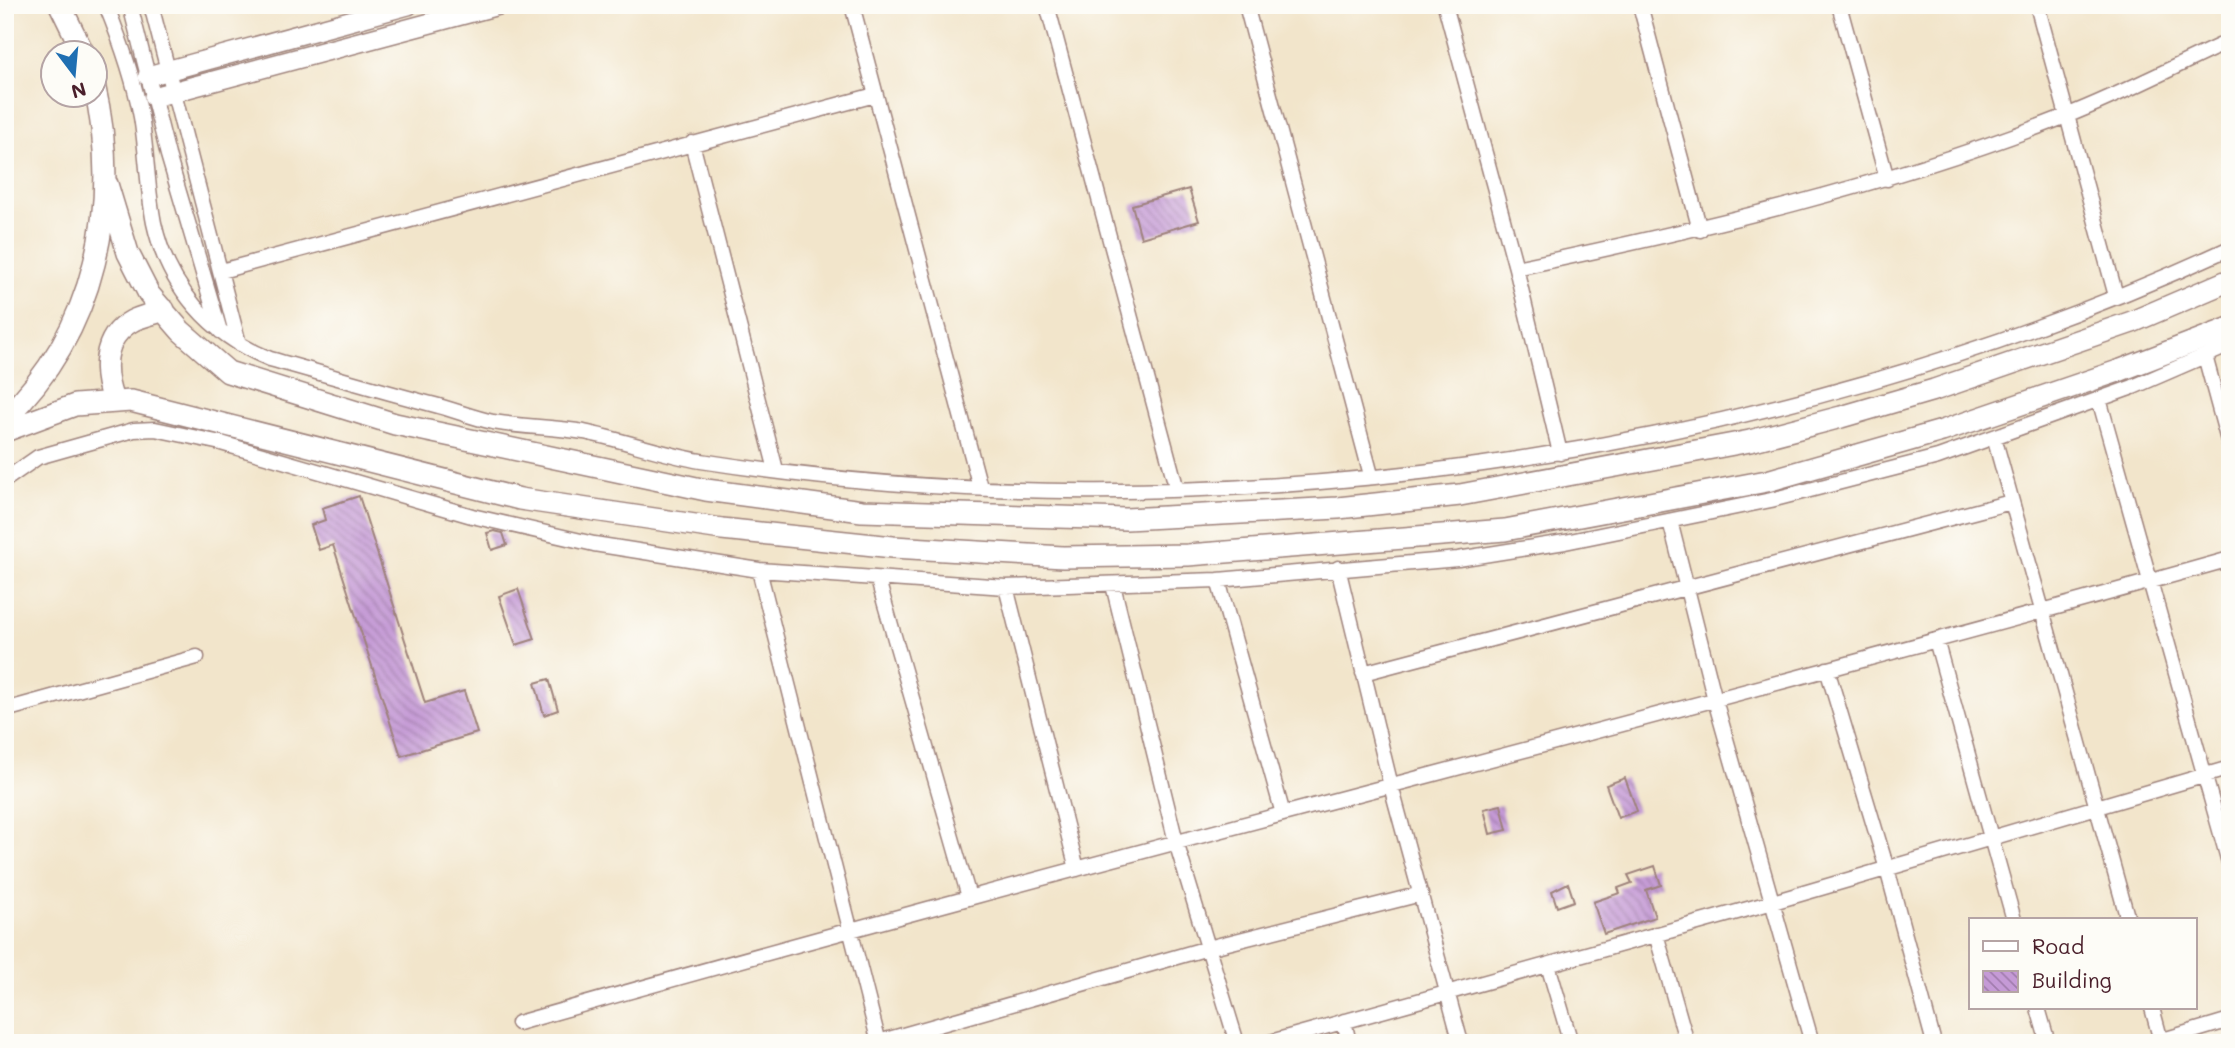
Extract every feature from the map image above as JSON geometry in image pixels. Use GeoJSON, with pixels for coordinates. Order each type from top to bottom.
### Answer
{"type":"FeatureCollection","features":[{"type":"Feature","properties":{"kind":"main road"},"geometry":{"type":"LineString","coordinates":[[61,5],[76,38]]}},
{"type":"Feature","properties":{"kind":"main road"},"geometry":{"type":"LineString","coordinates":[[5,418],[22,402],[57,354],[84,301],[100,244],[107,184],[105,134],[99,108]]}},
{"type":"Feature","properties":{"kind":"main road"},"geometry":{"type":"LineString","coordinates":[[107,184],[128,253],[149,294],[181,331],[228,372],[395,424],[722,492],[862,511],[1126,519],[1338,508],[1460,495],[1750,441],[1934,390],[2132,322],[2230,280]]}},
{"type":"Feature","properties":{"kind":"main road"},"geometry":{"type":"LineString","coordinates":[[113,401],[106,381],[108,349],[131,321],[164,310]]}},
{"type":"Feature","properties":{"kind":"main road"},"geometry":{"type":"LineString","coordinates":[[5,431],[75,405],[113,401],[163,407],[323,451],[520,499],[668,521],[906,548],[1063,558],[1188,555],[1505,530],[1767,481],[1942,431],[2122,370],[2230,328]]}},
{"type":"Feature","properties":{"kind":"street"},"geometry":{"type":"LineString","coordinates":[[106,5],[131,70],[141,119],[154,223],[162,251],[176,282],[193,306],[220,331],[270,359],[489,421],[583,432],[695,460],[776,470],[980,487],[1177,490],[1488,464],[1668,433],[1787,405],[1969,350],[2116,296],[2230,248]]}},
{"type":"Feature","properties":{"kind":"street"},"geometry":{"type":"LineString","coordinates":[[130,5],[153,97],[220,331]]}},
{"type":"Feature","properties":{"kind":"street"},"geometry":{"type":"LineString","coordinates":[[150,5],[239,344]]}},
{"type":"Feature","properties":{"kind":"street"},"geometry":{"type":"LineString","coordinates":[[148,76],[408,5]]}},
{"type":"Feature","properties":{"kind":"street"},"geometry":{"type":"LineString","coordinates":[[153,97],[498,5]]}},
{"type":"Feature","properties":{"kind":"street"},"geometry":{"type":"LineString","coordinates":[[852,5],[980,487]]}},
{"type":"Feature","properties":{"kind":"street"},"geometry":{"type":"LineString","coordinates":[[1047,5],[1177,490]]}},
{"type":"Feature","properties":{"kind":"street"},"geometry":{"type":"LineString","coordinates":[[1246,5],[1371,475]]}},
{"type":"Feature","properties":{"kind":"street"},"geometry":{"type":"LineString","coordinates":[[1445,5],[1516,268],[1560,453]]}},
{"type":"Feature","properties":{"kind":"street"},"geometry":{"type":"LineString","coordinates":[[1640,5],[1700,230]]}},
{"type":"Feature","properties":{"kind":"street"},"geometry":{"type":"LineString","coordinates":[[1839,5],[1887,179]]}},
{"type":"Feature","properties":{"kind":"street"},"geometry":{"type":"LineString","coordinates":[[2037,5],[2116,296]]}},
{"type":"Feature","properties":{"kind":"street"},"geometry":{"type":"LineString","coordinates":[[1516,268],[1700,230],[1887,179],[2067,116],[2230,41]]}},
{"type":"Feature","properties":{"kind":"street"},"geometry":{"type":"LineString","coordinates":[[221,271],[875,95]]}},
{"type":"Feature","properties":{"kind":"street"},"geometry":{"type":"LineString","coordinates":[[692,143],[776,470]]}},
{"type":"Feature","properties":{"kind":"street"},"geometry":{"type":"LineString","coordinates":[[5,480],[38,457],[134,430],[155,429],[221,443],[472,516],[594,544],[759,570],[1006,587],[1218,580],[1458,559],[1565,542],[1670,521],[1845,481],[1938,457],[1994,438],[2099,399],[2230,345]]}},
{"type":"Feature","properties":{"kind":"street"},"geometry":{"type":"LineString","coordinates":[[2205,356],[2230,448]]}},
{"type":"Feature","properties":{"kind":"street"},"geometry":{"type":"LineString","coordinates":[[2099,399],[2230,866]]}},
{"type":"Feature","properties":{"kind":"street"},"geometry":{"type":"LineString","coordinates":[[1994,438],[2127,918]]}},
{"type":"Feature","properties":{"kind":"street"},"geometry":{"type":"LineString","coordinates":[[1363,673],[2011,502]]}},
{"type":"Feature","properties":{"kind":"street"},"geometry":{"type":"LineString","coordinates":[[1670,521],[1715,700],[1812,1043]]}},
{"type":"Feature","properties":{"kind":"street"},"geometry":{"type":"LineString","coordinates":[[518,1023],[848,929],[1715,700],[2230,559]]}},
{"type":"Feature","properties":{"kind":"street"},"geometry":{"type":"LineString","coordinates":[[1338,568],[1391,786],[1461,1043]]}},
{"type":"Feature","properties":{"kind":"street"},"geometry":{"type":"LineString","coordinates":[[759,570],[878,1042],[1208,948],[1421,894]]}},
{"type":"Feature","properties":{"kind":"street"},"geometry":{"type":"LineString","coordinates":[[878,580],[969,898]]}},
{"type":"Feature","properties":{"kind":"street"},"geometry":{"type":"LineString","coordinates":[[1218,580],[1283,814]]}},
{"type":"Feature","properties":{"kind":"street"},"geometry":{"type":"LineString","coordinates":[[1113,585],[1176,842],[1237,1043]]}},
{"type":"Feature","properties":{"kind":"street"},"geometry":{"type":"LineString","coordinates":[[1006,587],[1077,869]]}},
{"type":"Feature","properties":{"kind":"street"},"geometry":{"type":"LineString","coordinates":[[1936,640],[2013,918]]}},
{"type":"Feature","properties":{"kind":"street"},"geometry":{"type":"LineString","coordinates":[[5,710],[197,657]]}},
{"type":"Feature","properties":{"kind":"street"},"geometry":{"type":"LineString","coordinates":[[1827,669],[1887,869],[1934,1043]]}},
{"type":"Feature","properties":{"kind":"street"},"geometry":{"type":"LineString","coordinates":[[1267,1043],[1773,902],[2230,768]]}},
{"type":"Feature","properties":{"kind":"street"},"geometry":{"type":"LineString","coordinates":[[1656,934],[1687,1043]]}},
{"type":"Feature","properties":{"kind":"street"},"geometry":{"type":"LineString","coordinates":[[1548,965],[1571,1043]]}},
{"type":"Feature","properties":{"kind":"street"},"geometry":{"type":"LineString","coordinates":[[2039,1010],[2048,1043]]}},
{"type":"Feature","properties":{"kind":"street"},"geometry":{"type":"LineString","coordinates":[[2152,1010],[2157,1042],[2230,1020]]}},
{"type":"Feature","properties":{"kind":"street"},"geometry":{"type":"LineString","coordinates":[[1344,1021],[1349,1043]]}},
{"type":"Feature","properties":{"kind":"building"},"geometry":{"type":"Polygon","coordinates":[[[1189,189],[1199,221],[1141,238],[1132,205],[1189,189]]]}},
{"type":"Feature","properties":{"kind":"building"},"geometry":{"type":"Polygon","coordinates":[[[359,496],[425,703],[464,691],[477,733],[401,756],[333,545],[319,550],[311,525],[325,520],[322,508],[359,496]]]}},
{"type":"Feature","properties":{"kind":"building"},"geometry":{"type":"Polygon","coordinates":[[[487,533],[503,533],[507,545],[492,550],[487,533]]]}},
{"type":"Feature","properties":{"kind":"building"},"geometry":{"type":"Polygon","coordinates":[[[518,589],[535,639],[516,645],[499,596],[518,589]]]}},
{"type":"Feature","properties":{"kind":"building"},"geometry":{"type":"Polygon","coordinates":[[[549,679],[558,710],[544,715],[535,683],[549,679]]]}},
{"type":"Feature","properties":{"kind":"building"},"geometry":{"type":"Polygon","coordinates":[[[1625,778],[1637,811],[1618,818],[1606,785],[1625,778]]]}},
{"type":"Feature","properties":{"kind":"building"},"geometry":{"type":"Polygon","coordinates":[[[1501,805],[1507,830],[1490,834],[1484,809],[1501,805]]]}},
{"type":"Feature","properties":{"kind":"building"},"geometry":{"type":"Polygon","coordinates":[[[1655,866],[1661,885],[1646,890],[1655,917],[1604,934],[1593,902],[1620,893],[1618,888],[1632,883],[1628,875],[1655,866]]]}},
{"type":"Feature","properties":{"kind":"building"},"geometry":{"type":"Polygon","coordinates":[[[1568,883],[1574,901],[1557,907],[1552,891],[1568,883]]]}}]}
